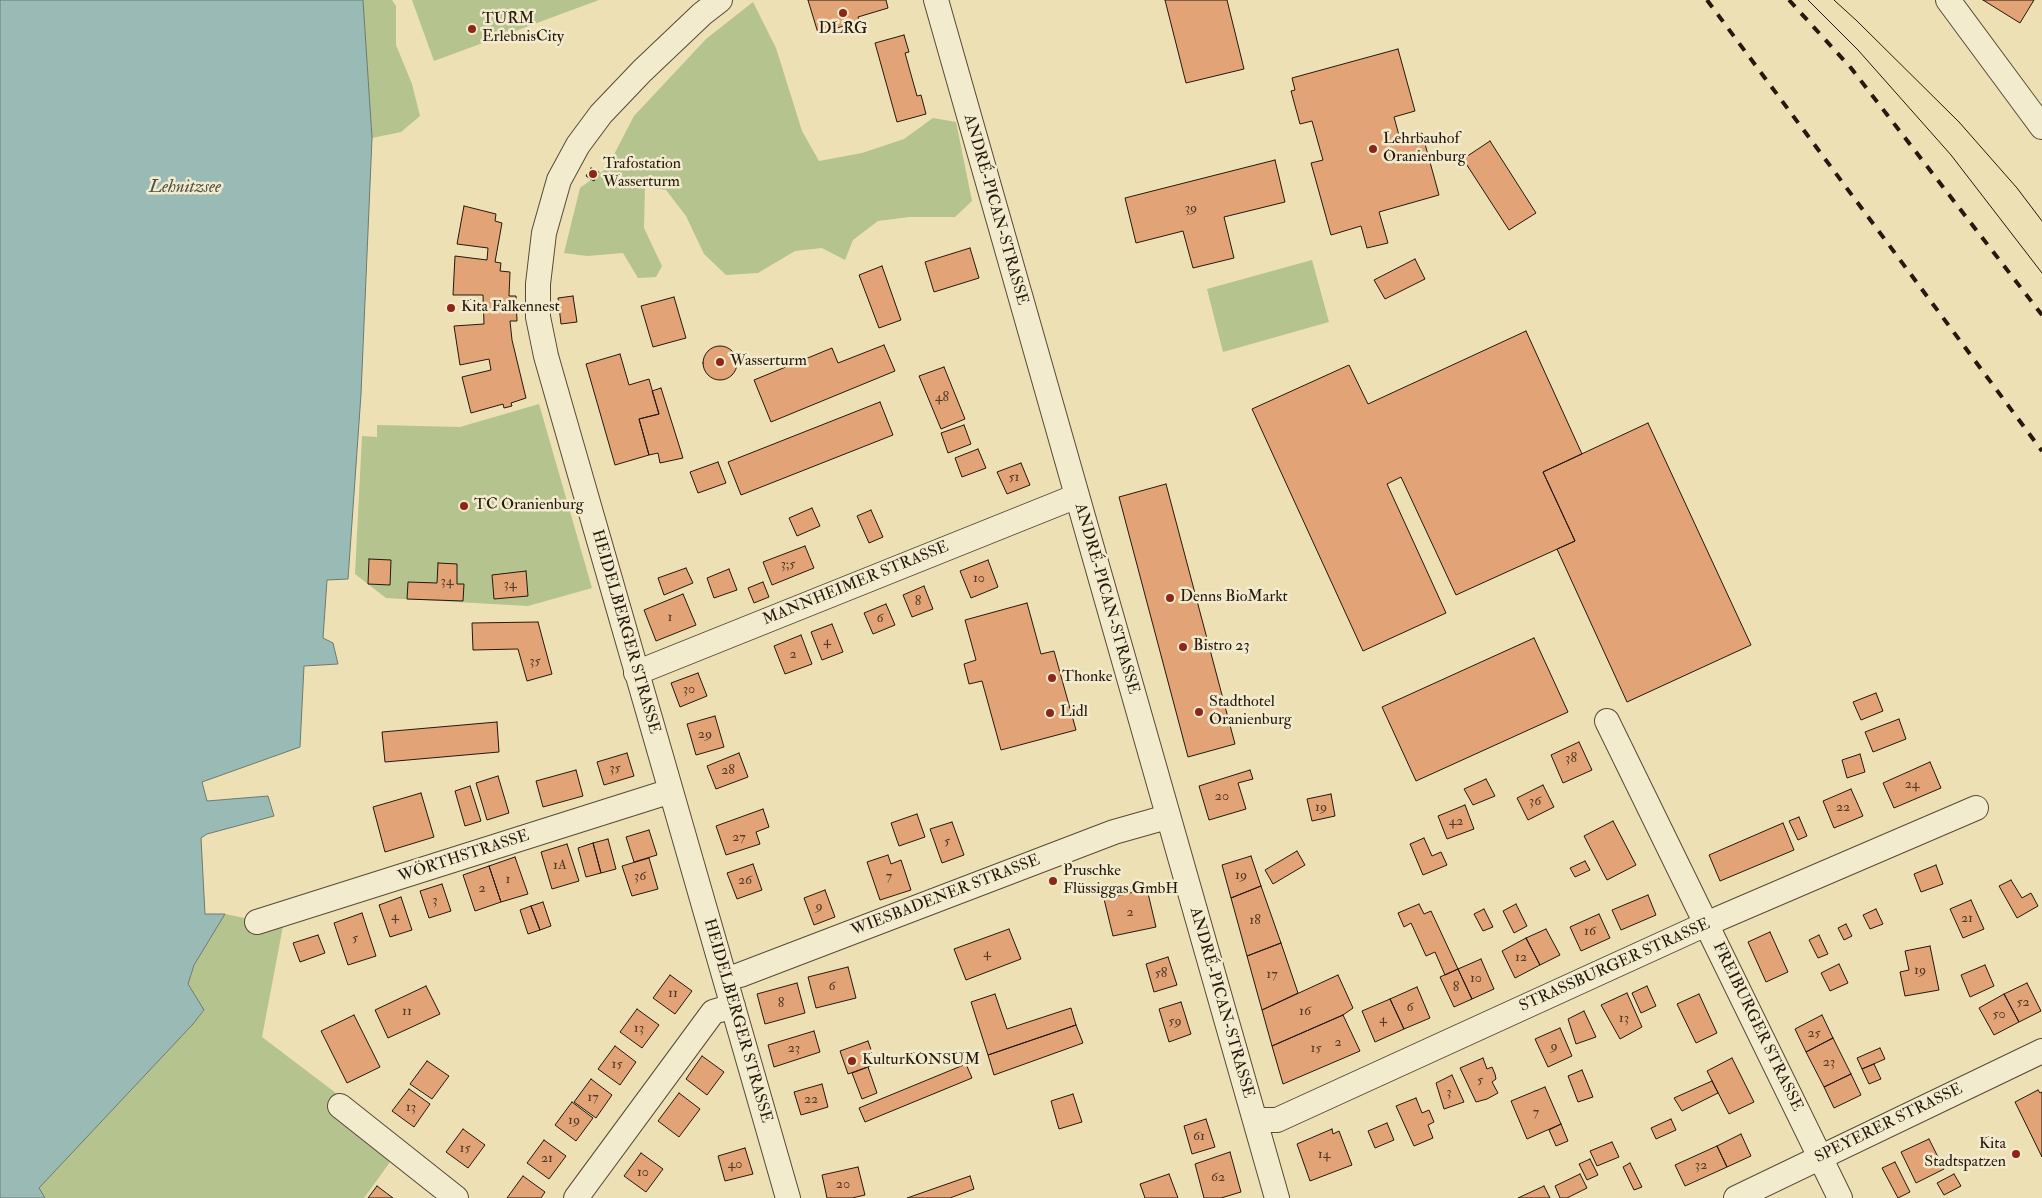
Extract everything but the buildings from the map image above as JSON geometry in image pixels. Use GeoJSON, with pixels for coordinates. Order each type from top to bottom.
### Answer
{"type":"FeatureCollection","features":[{"type":"Feature","properties":{"kind":"street","name":"HEIDELBERGER STRASSE"},"geometry":{"type":"LineString","coordinates":[[720,0],[702,14],[642,71],[601,114],[578,145],[559,180],[544,233],[540,261],[538,317],[546,356],[788,1198]]}},
{"type":"Feature","properties":{"kind":"street","name":"ANDRÉ-PICAN-STRASSE"},"geometry":{"type":"LineString","coordinates":[[936,0],[1277,1198]]}},
{"type":"Feature","properties":{"kind":"street"},"geometry":{"type":"LineString","coordinates":[[1948,0],[2042,127]]}},
{"type":"Feature","properties":{"kind":"street","name":"MANNHEIMER STRASSE"},"geometry":{"type":"LineString","coordinates":[[636,673],[1077,496]]}},
{"type":"Feature","properties":{"kind":"street","name":"FREIBURGER STRASSE"},"geometry":{"type":"LineString","coordinates":[[1607,721],[1840,1198]]}},
{"type":"Feature","properties":{"kind":"street","name":"WÖRTHSTRASSE"},"geometry":{"type":"LineString","coordinates":[[257,922],[671,792]]}},
{"type":"Feature","properties":{"kind":"street","name":"STRASSBURGER STRASSE"},"geometry":{"type":"LineString","coordinates":[[1255,1120],[1277,1120],[1706,924],[1976,808]]}},
{"type":"Feature","properties":{"kind":"street","name":"WIESBADENER STRASSE"},"geometry":{"type":"LineString","coordinates":[[725,979],[1114,832],[1167,817]]}},
{"type":"Feature","properties":{"kind":"street"},"geometry":{"type":"LineString","coordinates":[[576,1198],[712,1012],[733,1006]]}},
{"type":"Feature","properties":{"kind":"street","name":"SPEYERER STRASSE"},"geometry":{"type":"LineString","coordinates":[[1736,1198],[2042,1051]]}},
{"type":"Feature","properties":{"kind":"street"},"geometry":{"type":"LineString","coordinates":[[340,1106],[456,1198]]}},
{"type":"Feature","properties":{"kind":"green space"},"geometry":{"type":"Polygon","coordinates":[[[363,0],[392,0],[396,6],[396,45],[412,84],[420,116],[401,132],[372,138],[363,0]]]}},
{"type":"Feature","properties":{"kind":"green space","name":"TURM ErlebnisCity"},"geometry":{"type":"Polygon","coordinates":[[[412,0],[599,0],[434,61],[412,0]]]}},
{"type":"Feature","properties":{"kind":"green space"},"geometry":{"type":"Polygon","coordinates":[[[753,2],[776,48],[802,131],[819,161],[862,153],[904,139],[933,118],[956,122],[972,201],[955,217],[909,217],[878,221],[853,240],[845,260],[822,248],[795,251],[758,273],[726,275],[704,254],[686,216],[666,190],[645,187],[644,228],[662,266],[656,277],[638,278],[623,253],[587,256],[564,253],[580,188],[607,168],[634,116],[706,39],[753,2]]]}},
{"type":"Feature","properties":{"kind":"green space"},"geometry":{"type":"Polygon","coordinates":[[[1312,260],[1329,322],[1223,352],[1207,289],[1312,260]]]}},
{"type":"Feature","properties":{"kind":"green space","name":"TC Oranienburg"},"geometry":{"type":"Polygon","coordinates":[[[539,404],[592,588],[528,606],[386,598],[355,574],[362,436],[377,437],[377,425],[460,427],[539,404]]]}},
{"type":"Feature","properties":{"kind":"green space"},"geometry":{"type":"Polygon","coordinates":[[[225,914],[283,926],[262,1037],[403,1144],[364,1198],[45,1198],[38,1188],[204,1011],[188,984],[194,965],[225,914]]]}},
{"type":"Feature","properties":{"kind":"water","name":"Lehnitzsee"},"geometry":{"type":"Polygon","coordinates":[[[0,0],[363,0],[372,138],[361,394],[348,579],[327,580],[323,638],[333,643],[338,664],[304,666],[300,747],[202,782],[207,801],[268,796],[274,816],[207,834],[201,838],[205,914],[225,914],[194,965],[188,984],[204,1010],[39,1188],[45,1198],[0,1198],[0,0]]]}},
{"type":"Feature","properties":{"kind":"tram line"},"geometry":{"type":"LineString","coordinates":[[1808,0],[1858,50],[1951,155],[2042,273]]}},
{"type":"Feature","properties":{"kind":"tram line"},"geometry":{"type":"LineString","coordinates":[[1834,0],[1959,122],[2017,188],[2042,221]]}},
{"type":"Feature","properties":{"kind":"railway"},"geometry":{"type":"LineString","coordinates":[[1707,0],[2042,451]]}},
{"type":"Feature","properties":{"kind":"railway"},"geometry":{"type":"LineString","coordinates":[[1789,0],[1851,68],[2042,315]]}},
{"type":"Feature","properties":{"kind":"place","name":"DLRG"},"geometry":{"type":"Point","coordinates":[843,13]}},
{"type":"Feature","properties":{"kind":"place","name":"TURM ErlebnisCity"},"geometry":{"type":"Point","coordinates":[472,29]}},
{"type":"Feature","properties":{"kind":"place","name":"Lehrbauhof Oranienburg"},"geometry":{"type":"Point","coordinates":[1373,149]}},
{"type":"Feature","properties":{"kind":"place","name":"Trafostation Wasserturm"},"geometry":{"type":"Point","coordinates":[593,174]}},
{"type":"Feature","properties":{"kind":"place","name":"Kita Falkennest"},"geometry":{"type":"Point","coordinates":[451,308]}},
{"type":"Feature","properties":{"kind":"place","name":"Wasserturm"},"geometry":{"type":"Point","coordinates":[720,362]}},
{"type":"Feature","properties":{"kind":"place","name":"TC Oranienburg"},"geometry":{"type":"Point","coordinates":[464,506]}},
{"type":"Feature","properties":{"kind":"place","name":"Denns BioMarkt"},"geometry":{"type":"Point","coordinates":[1170,598]}},
{"type":"Feature","properties":{"kind":"place","name":"Bistro 23"},"geometry":{"type":"Point","coordinates":[1183,647]}},
{"type":"Feature","properties":{"kind":"place","name":"Thonke"},"geometry":{"type":"Point","coordinates":[1052,678]}},
{"type":"Feature","properties":{"kind":"place","name":"Stadthotel Oranienburg"},"geometry":{"type":"Point","coordinates":[1199,712]}},
{"type":"Feature","properties":{"kind":"place","name":"Lidl"},"geometry":{"type":"Point","coordinates":[1050,713]}},
{"type":"Feature","properties":{"kind":"place","name":"Pruschke Flüssiggas GmbH"},"geometry":{"type":"Point","coordinates":[1053,881]}},
{"type":"Feature","properties":{"kind":"place","name":"KulturKONSUM"},"geometry":{"type":"Point","coordinates":[852,1061]}},
{"type":"Feature","properties":{"kind":"place","name":"Kita Stadtspatzen"},"geometry":{"type":"Point","coordinates":[2016,1154]}}]}
